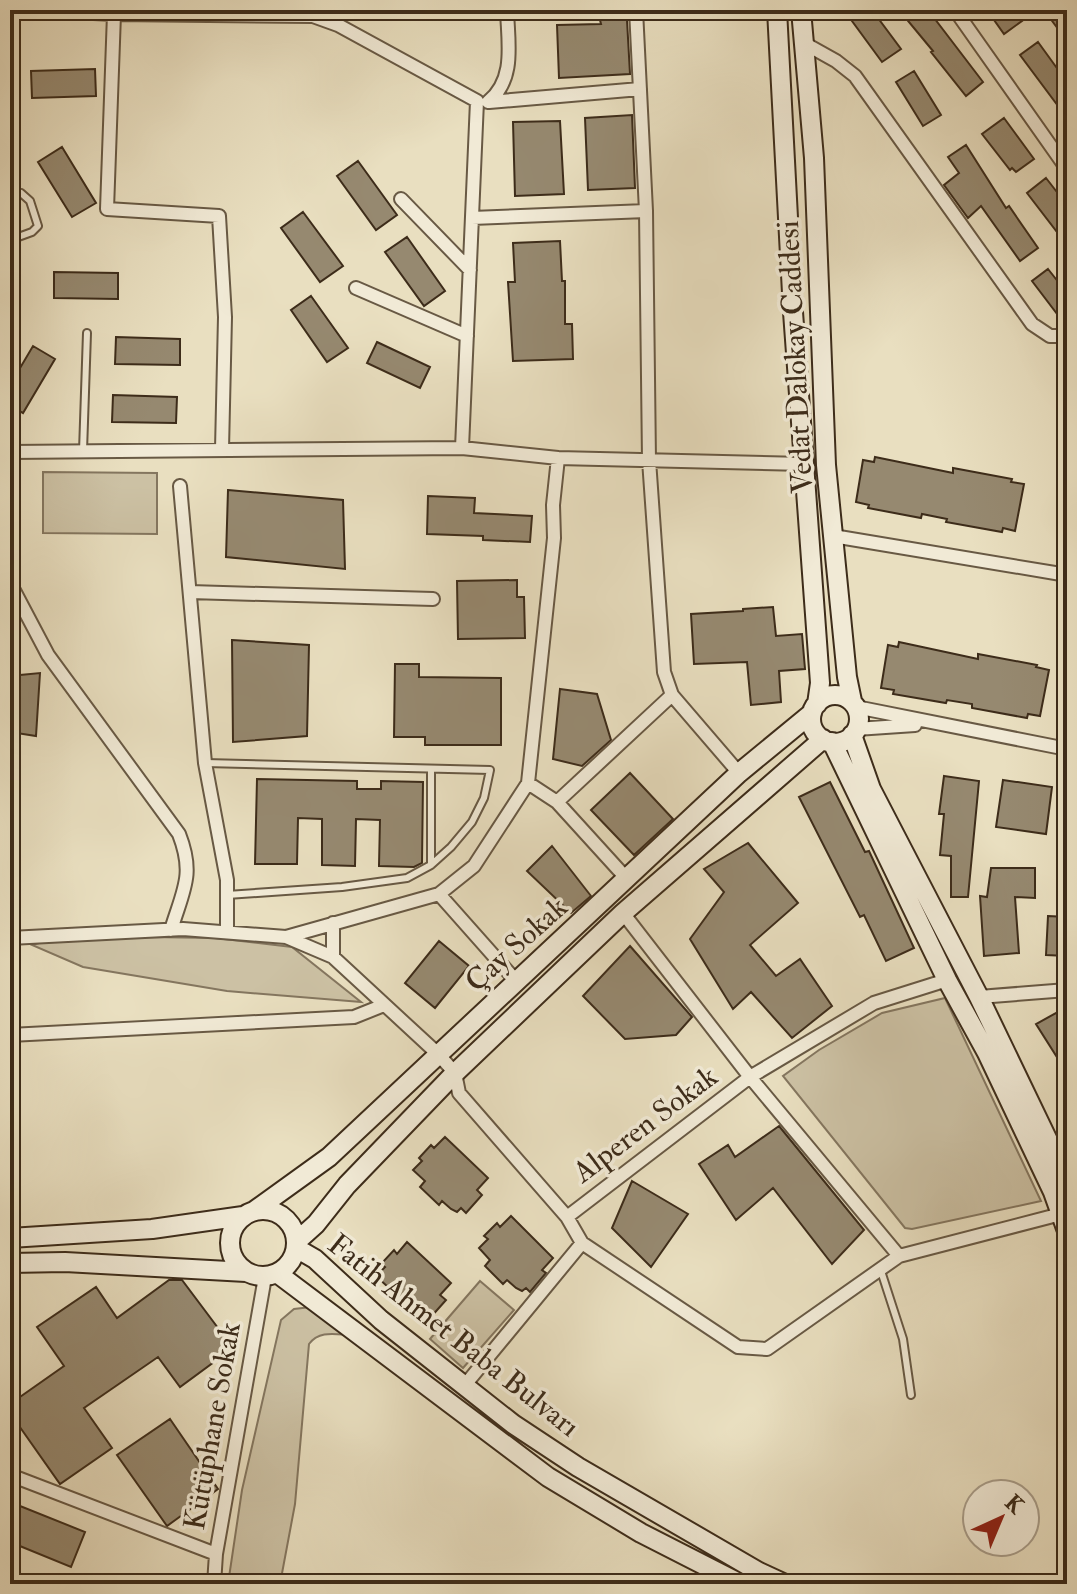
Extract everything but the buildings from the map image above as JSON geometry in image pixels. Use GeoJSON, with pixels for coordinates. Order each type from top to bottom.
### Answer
{"type":"FeatureCollection","features":[{"type":"Feature","properties":{"kind":"main road"},"geometry":{"type":"LineString","coordinates":[[777,10],[820,683],[813,727],[827,740],[987,1053],[1053,1192],[1064,1223]]}},
{"type":"Feature","properties":{"kind":"main road","name":"Vedat Dalokay Caddesi"},"geometry":{"type":"LineString","coordinates":[[801,10],[814,158],[826,465],[854,704]]}},
{"type":"Feature","properties":{"kind":"main road"},"geometry":{"type":"LineString","coordinates":[[814,708],[830,695],[845,697],[854,704],[859,722],[854,732],[839,742],[827,740]]}},
{"type":"Feature","properties":{"kind":"main road","name":"Çay Sokak"},"geometry":{"type":"LineString","coordinates":[[249,1214],[329,1157],[739,773],[814,708]]}},
{"type":"Feature","properties":{"kind":"main road"},"geometry":{"type":"LineString","coordinates":[[854,732],[871,789],[979,997],[1067,1180]]}},
{"type":"Feature","properties":{"kind":"main road","name":"Çay Sokak"},"geometry":{"type":"LineString","coordinates":[[296,1245],[347,1185],[455,1073],[623,913],[827,740]]}},
{"type":"Feature","properties":{"kind":"main road"},"geometry":{"type":"LineString","coordinates":[[10,1238],[152,1229],[264,1210],[282,1216],[290,1223],[296,1245],[286,1267],[263,1274],[65,1262],[10,1263]]}},
{"type":"Feature","properties":{"kind":"main road"},"geometry":{"type":"LineString","coordinates":[[249,1214],[236,1224],[230,1245],[232,1256],[263,1274]]}},
{"type":"Feature","properties":{"kind":"main road","name":"Fatih Ahmet Baba Bulvarı"},"geometry":{"type":"LineString","coordinates":[[296,1245],[381,1320],[513,1424],[578,1467],[785,1584]]}},
{"type":"Feature","properties":{"kind":"main road","name":"Fatih Ahmet Baba Bulvarı"},"geometry":{"type":"LineString","coordinates":[[263,1274],[548,1477],[641,1533],[741,1584]]}},
{"type":"Feature","properties":{"kind":"street"},"geometry":{"type":"LineString","coordinates":[[31,10],[313,16],[338,25],[483,101],[640,89]]}},
{"type":"Feature","properties":{"kind":"street"},"geometry":{"type":"LineString","coordinates":[[462,448],[472,218],[483,101],[503,87],[509,63],[507,10]]}},
{"type":"Feature","properties":{"kind":"street"},"geometry":{"type":"LineString","coordinates":[[636,10],[646,211],[649,460],[664,672],[672,695],[739,773]]}},
{"type":"Feature","properties":{"kind":"street"},"geometry":{"type":"LineString","coordinates":[[955,10],[1067,169]]}},
{"type":"Feature","properties":{"kind":"street"},"geometry":{"type":"LineString","coordinates":[[114,14],[107,209],[219,216],[225,317],[222,449]]}},
{"type":"Feature","properties":{"kind":"street"},"geometry":{"type":"LineString","coordinates":[[802,42],[855,76],[1032,324],[1050,336],[1067,336]]}},
{"type":"Feature","properties":{"kind":"street"},"geometry":{"type":"LineString","coordinates":[[401,199],[470,270]]}},
{"type":"Feature","properties":{"kind":"street"},"geometry":{"type":"LineString","coordinates":[[472,218],[646,211]]}},
{"type":"Feature","properties":{"kind":"street"},"geometry":{"type":"LineString","coordinates":[[356,288],[467,336]]}},
{"type":"Feature","properties":{"kind":"street"},"geometry":{"type":"LineString","coordinates":[[10,452],[462,448],[558,458],[804,464]]}},
{"type":"Feature","properties":{"kind":"street"},"geometry":{"type":"LineString","coordinates":[[286,937],[439,894],[474,866],[528,783],[551,564],[558,458]]}},
{"type":"Feature","properties":{"kind":"street"},"geometry":{"type":"LineString","coordinates":[[180,486],[205,763],[227,880],[227,931]]}},
{"type":"Feature","properties":{"kind":"street"},"geometry":{"type":"LineString","coordinates":[[833,536],[1067,575]]}},
{"type":"Feature","properties":{"kind":"street"},"geometry":{"type":"LineString","coordinates":[[10,583],[48,655],[179,834],[187,855],[188,874],[171,930]]}},
{"type":"Feature","properties":{"kind":"street"},"geometry":{"type":"LineString","coordinates":[[190,592],[433,599]]}},
{"type":"Feature","properties":{"kind":"street"},"geometry":{"type":"LineString","coordinates":[[557,802],[672,695]]}},
{"type":"Feature","properties":{"kind":"street"},"geometry":{"type":"LineString","coordinates":[[854,704],[931,724],[1067,749]]}},
{"type":"Feature","properties":{"kind":"street"},"geometry":{"type":"LineString","coordinates":[[854,732],[931,724]]}},
{"type":"Feature","properties":{"kind":"street"},"geometry":{"type":"LineString","coordinates":[[528,783],[557,802],[627,879]]}},
{"type":"Feature","properties":{"kind":"street"},"geometry":{"type":"LineString","coordinates":[[439,894],[517,982]]}},
{"type":"Feature","properties":{"kind":"street"},"geometry":{"type":"LineString","coordinates":[[623,913],[750,1077],[899,1256]]}},
{"type":"Feature","properties":{"kind":"street"},"geometry":{"type":"LineString","coordinates":[[333,923],[333,957]]}},
{"type":"Feature","properties":{"kind":"street"},"geometry":{"type":"LineString","coordinates":[[10,938],[171,930],[227,931],[286,937],[333,957],[438,1054],[455,1073],[459,1093],[567,1217]]}},
{"type":"Feature","properties":{"kind":"street","name":"Alperen Sokak"},"geometry":{"type":"LineString","coordinates":[[582,1243],[567,1217],[750,1077],[874,1003],[947,980]]}},
{"type":"Feature","properties":{"kind":"street"},"geometry":{"type":"LineString","coordinates":[[979,997],[1067,990]]}},
{"type":"Feature","properties":{"kind":"street"},"geometry":{"type":"LineString","coordinates":[[10,1035],[354,1017],[384,1005]]}},
{"type":"Feature","properties":{"kind":"street"},"geometry":{"type":"LineString","coordinates":[[465,1385],[582,1243],[738,1347],[767,1349],[899,1256],[1064,1223]]}},
{"type":"Feature","properties":{"kind":"street","name":"Kütüphane Sokak"},"geometry":{"type":"LineString","coordinates":[[214,1584],[216,1554],[263,1274]]}},
{"type":"Feature","properties":{"kind":"street"},"geometry":{"type":"LineString","coordinates":[[10,1475],[216,1554]]}},
{"type":"Feature","properties":{"kind":"lane"},"geometry":{"type":"LineString","coordinates":[[10,240],[32,232],[38,226],[30,201],[21,193]]}},
{"type":"Feature","properties":{"kind":"lane"},"geometry":{"type":"LineString","coordinates":[[83,451],[87,333]]}},
{"type":"Feature","properties":{"kind":"lane"},"geometry":{"type":"LineString","coordinates":[[205,763],[490,770],[484,798],[472,822],[431,865],[407,878],[342,887],[227,895]]}},
{"type":"Feature","properties":{"kind":"lane"},"geometry":{"type":"LineString","coordinates":[[431,769],[431,865]]}},
{"type":"Feature","properties":{"kind":"lane"},"geometry":{"type":"LineString","coordinates":[[880,1269],[903,1339],[911,1395]]}},
{"type":"Feature","properties":{"kind":"shaded area"},"geometry":{"type":"Polygon","coordinates":[[[43,472],[157,473],[157,534],[43,533],[43,472]]]}},
{"type":"Feature","properties":{"kind":"shaded area"},"geometry":{"type":"Polygon","coordinates":[[[215,938],[292,947],[361,1002],[227,991],[83,967],[32,945],[46,941],[215,938]]]}},
{"type":"Feature","properties":{"kind":"shaded area"},"geometry":{"type":"Polygon","coordinates":[[[945,998],[1041,1201],[905,1228],[783,1076],[819,1050],[882,1013],[945,998]]]}},
{"type":"Feature","properties":{"kind":"shaded area"},"geometry":{"type":"Polygon","coordinates":[[[480,1281],[514,1310],[463,1368],[430,1339],[480,1281]]]}},
{"type":"Feature","properties":{"kind":"shaded area"},"geometry":{"type":"Polygon","coordinates":[[[311,1307],[349,1335],[322,1335],[309,1344],[295,1504],[280,1584],[228,1584],[242,1490],[281,1320],[294,1309],[311,1307]]]}}]}
